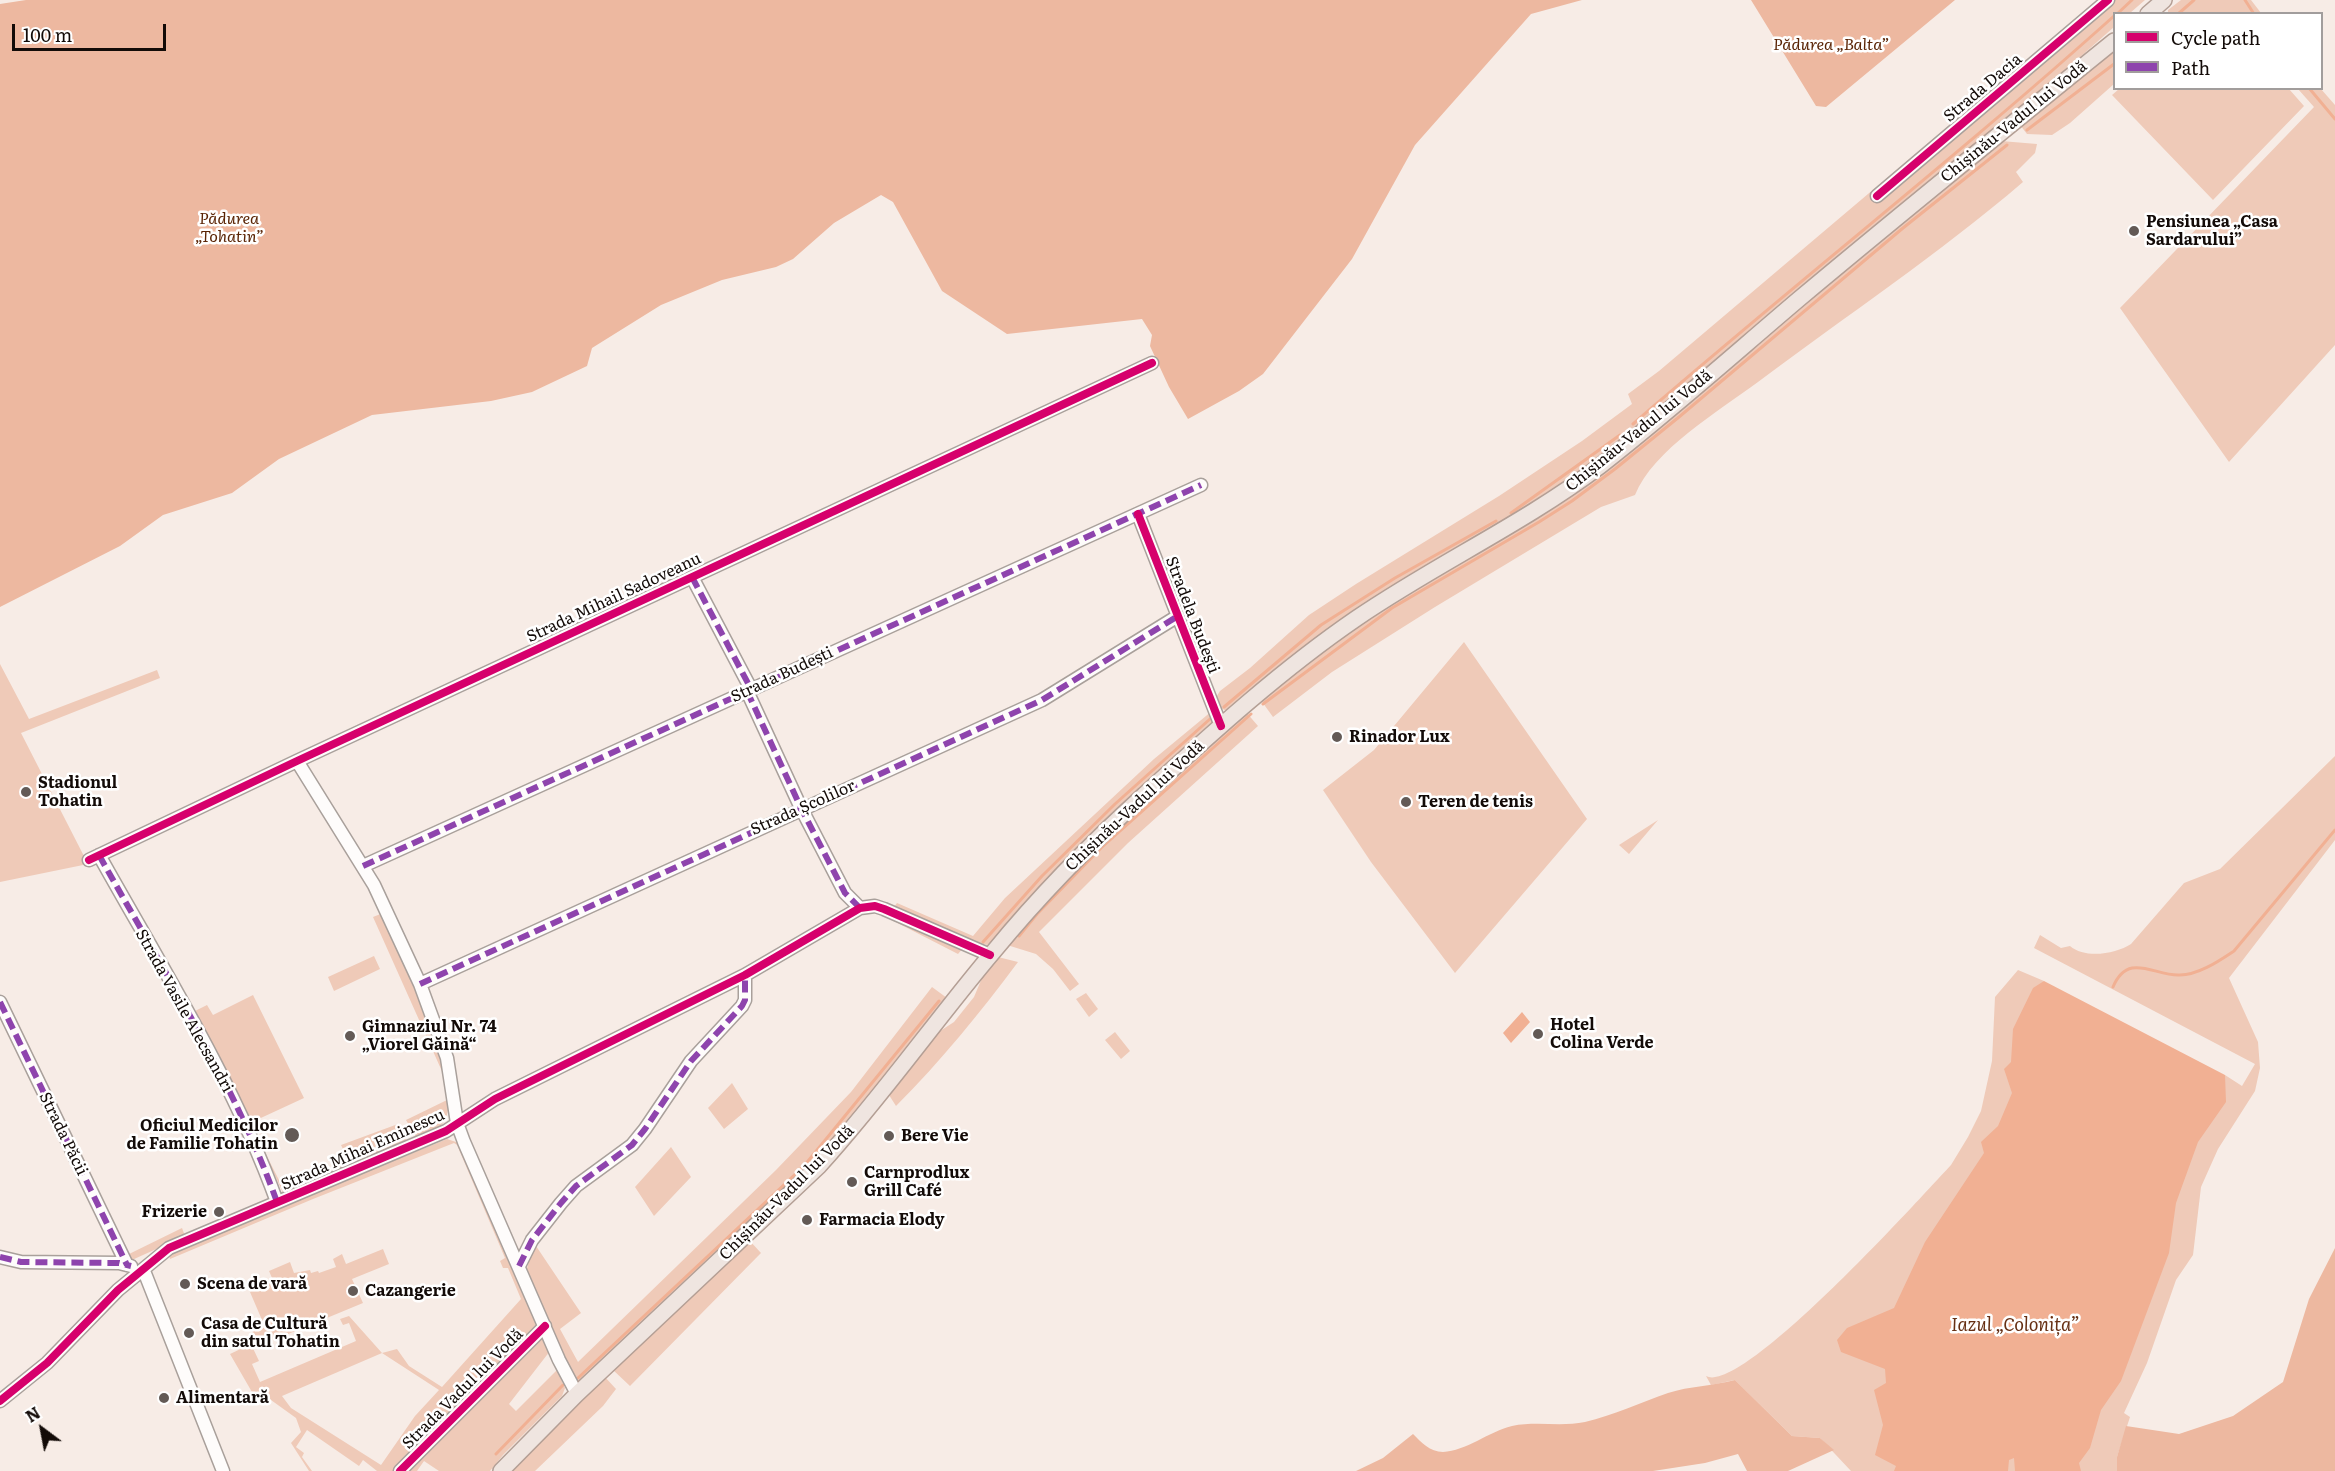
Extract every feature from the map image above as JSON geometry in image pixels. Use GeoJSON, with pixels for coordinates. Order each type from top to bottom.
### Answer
{"type":"FeatureCollection","features":[{"type":"Feature","properties":{"kind":"main road"},"geometry":{"type":"LineString","coordinates":[[2150,12],[2164,0]]}},
{"type":"Feature","properties":{"kind":"main road","name":"Chișinău-Vadul lui Vodă"},"geometry":{"type":"LineString","coordinates":[[501,1471],[577,1394],[819,1166],[852,1130],[990,955],[1036,901],[1085,850],[1221,726],[1314,649],[1358,618],[1527,516],[1600,466],[1853,254],[2113,43]]}},
{"type":"Feature","properties":{"kind":"street","name":"Strada Dacia"},"geometry":{"type":"LineString","coordinates":[[1876,196],[2108,0]]}},
{"type":"Feature","properties":{"kind":"street","name":"Strada Mihail Sadoveanu"},"geometry":{"type":"LineString","coordinates":[[94,858],[297,761],[1152,363]]}},
{"type":"Feature","properties":{"kind":"street","name":"Strada Budești"},"geometry":{"type":"LineString","coordinates":[[363,866],[1201,485]]}},
{"type":"Feature","properties":{"kind":"street","name":"Stradela Budești"},"geometry":{"type":"LineString","coordinates":[[1138,514],[1221,726]]}},
{"type":"Feature","properties":{"kind":"street"},"geometry":{"type":"LineString","coordinates":[[692,577],[749,690],[801,808],[846,893],[860,908],[875,906],[884,909],[990,955]]}},
{"type":"Feature","properties":{"kind":"street","name":"Strada Școlilor"},"geometry":{"type":"LineString","coordinates":[[420,984],[801,808],[920,757],[1042,700],[1178,616]]}},
{"type":"Feature","properties":{"kind":"street","name":"Strada Vadul lui Vodă"},"geometry":{"type":"LineString","coordinates":[[297,761],[374,885],[420,984],[447,1058],[457,1123],[544,1326],[577,1394]]}},
{"type":"Feature","properties":{"kind":"street","name":"Strada Vasile Alecsandri"},"geometry":{"type":"LineString","coordinates":[[94,858],[195,1026],[258,1149],[277,1202]]}},
{"type":"Feature","properties":{"kind":"street","name":"Strada Mihai Eminescu"},"geometry":{"type":"LineString","coordinates":[[0,1401],[47,1363],[118,1290],[169,1248],[446,1131],[495,1100],[745,975],[860,908]]}},
{"type":"Feature","properties":{"kind":"street"},"geometry":{"type":"LineString","coordinates":[[519,1266],[532,1240],[561,1203],[576,1186],[632,1145],[691,1061],[742,1006],[746,994],[745,975]]}},
{"type":"Feature","properties":{"kind":"street","name":"Strada Păcii"},"geometry":{"type":"LineString","coordinates":[[0,1002],[127,1265]]}},
{"type":"Feature","properties":{"kind":"street"},"geometry":{"type":"LineString","coordinates":[[0,1257],[21,1262],[119,1263],[144,1270],[223,1471]]}},
{"type":"Feature","properties":{"kind":"street","name":"Strada Vadul lui Vodă"},"geometry":{"type":"LineString","coordinates":[[400,1471],[544,1326]]}},
{"type":"Feature","properties":{"kind":"shaded area"},"geometry":{"type":"Polygon","coordinates":[[[2097,0],[2145,0],[2131,12],[2113,12],[2113,28],[2053,81],[1613,448],[1554,493],[1227,711],[1220,708],[1215,699],[1220,691],[1250,668],[1309,615],[1582,441],[1632,404],[1628,394],[1659,371],[2097,0]]]}},
{"type":"Feature","properties":{"kind":"shaded area"},"geometry":{"type":"Polygon","coordinates":[[[2181,0],[2251,0],[2260,12],[2168,12],[2181,0]]]}},
{"type":"Feature","properties":{"kind":"shaded area"},"geometry":{"type":"Polygon","coordinates":[[[2113,53],[2113,85],[2070,123],[2052,135],[2027,134],[2020,125],[2113,53]]]}},
{"type":"Feature","properties":{"kind":"shaded area"},"geometry":{"type":"Polygon","coordinates":[[[2118,90],[2290,90],[2304,106],[2213,200],[2112,95],[2118,90]]]}},
{"type":"Feature","properties":{"kind":"shaded area"},"geometry":{"type":"Polygon","coordinates":[[[2299,90],[2322,90],[2335,105],[2335,345],[2229,462],[2120,308],[2314,107],[2299,90]]]}},
{"type":"Feature","properties":{"kind":"shaded area"},"geometry":{"type":"Polygon","coordinates":[[[2001,141],[2037,144],[2035,153],[2016,172],[2023,182],[1925,260],[1689,433],[1656,462],[1635,495],[1601,507],[1435,607],[1332,672],[1273,717],[1260,699],[1374,614],[1503,538],[2001,141]]]}},
{"type":"Feature","properties":{"kind":"shaded area"},"geometry":{"type":"Polygon","coordinates":[[[1464,642],[1587,819],[1455,973],[1371,862],[1323,790],[1374,750],[1464,642]]]}},
{"type":"Feature","properties":{"kind":"shaded area","name":"Stadionul Tohatin"},"geometry":{"type":"Polygon","coordinates":[[[0,664],[29,719],[157,670],[160,678],[21,733],[88,864],[0,882],[0,664]]]}},
{"type":"Feature","properties":{"kind":"shaded area"},"geometry":{"type":"Polygon","coordinates":[[[1212,711],[1213,723],[1114,811],[1058,867],[992,942],[987,945],[976,942],[894,907],[897,903],[973,936],[1005,898],[1154,759],[1212,711]]]}},
{"type":"Feature","properties":{"kind":"shaded area"},"geometry":{"type":"Polygon","coordinates":[[[1246,712],[1258,726],[1128,843],[1039,932],[1079,984],[1070,991],[1053,969],[1036,954],[1007,945],[1096,847],[1246,712]]]}},
{"type":"Feature","properties":{"kind":"shaded area"},"geometry":{"type":"Polygon","coordinates":[[[2335,756],[2335,840],[2229,978],[2258,1042],[2260,1068],[2255,1091],[2218,1149],[2201,1187],[2193,1255],[2176,1280],[2147,1363],[2124,1413],[2130,1417],[2117,1457],[2117,1471],[1851,1471],[1820,1438],[1792,1436],[1735,1380],[1711,1385],[1706,1376],[1726,1374],[1755,1356],[1792,1326],[1870,1251],[1951,1165],[1981,1111],[1992,1061],[1995,997],[2018,970],[2044,981],[2026,1023],[2149,1188],[2225,1075],[2242,1086],[2255,1064],[2034,948],[2040,935],[2061,948],[2070,946],[2092,954],[2117,950],[2131,944],[2184,883],[2220,869],[2335,756]]]}},
{"type":"Feature","properties":{"kind":"shaded area"},"geometry":{"type":"Polygon","coordinates":[[[1658,820],[1629,854],[1619,845],[1658,820]]]}},
{"type":"Feature","properties":{"kind":"shaded area"},"geometry":{"type":"Polygon","coordinates":[[[383,913],[429,1015],[447,1074],[449,1099],[446,1118],[437,1128],[416,1137],[406,1120],[447,1100],[445,1078],[373,917],[383,913]]]}},
{"type":"Feature","properties":{"kind":"shaded area"},"geometry":{"type":"Polygon","coordinates":[[[878,913],[963,948],[958,954],[878,913]]]}},
{"type":"Feature","properties":{"kind":"shaded area"},"geometry":{"type":"Polygon","coordinates":[[[374,956],[380,969],[334,991],[328,977],[374,956]]]}},
{"type":"Feature","properties":{"kind":"shaded area"},"geometry":{"type":"Polygon","coordinates":[[[998,957],[1018,962],[960,1036],[896,1106],[889,1095],[937,1033],[954,1022],[974,997],[982,978],[998,957]]]}},
{"type":"Feature","properties":{"kind":"shaded area"},"geometry":{"type":"Polygon","coordinates":[[[932,987],[947,998],[840,1134],[584,1379],[578,1381],[570,1370],[526,1272],[534,1243],[581,1313],[560,1329],[578,1362],[776,1170],[851,1092],[932,987]]]}},
{"type":"Feature","properties":{"kind":"shaded area"},"geometry":{"type":"Polygon","coordinates":[[[1086,993],[1098,1009],[1089,1017],[1076,999],[1086,993]]]}},
{"type":"Feature","properties":{"kind":"shaded area"},"geometry":{"type":"Polygon","coordinates":[[[253,995],[304,1098],[250,1123],[193,1012],[207,1005],[213,1015],[253,995]]]}},
{"type":"Feature","properties":{"kind":"shaded area"},"geometry":{"type":"Polygon","coordinates":[[[1115,1032],[1130,1051],[1121,1059],[1105,1040],[1115,1032]]]}},
{"type":"Feature","properties":{"kind":"shaded area"},"geometry":{"type":"Polygon","coordinates":[[[732,1083],[748,1109],[724,1129],[708,1108],[732,1083]]]}},
{"type":"Feature","properties":{"kind":"shaded area"},"geometry":{"type":"Polygon","coordinates":[[[398,1124],[406,1139],[404,1143],[356,1162],[347,1157],[341,1145],[398,1124]]]}},
{"type":"Feature","properties":{"kind":"shaded area"},"geometry":{"type":"Polygon","coordinates":[[[256,1134],[282,1186],[341,1163],[342,1171],[284,1195],[256,1134]]]}},
{"type":"Feature","properties":{"kind":"shaded area"},"geometry":{"type":"Polygon","coordinates":[[[447,1139],[459,1143],[536,1316],[536,1328],[550,1351],[509,1404],[516,1411],[557,1370],[565,1388],[562,1396],[490,1471],[439,1471],[424,1461],[417,1471],[377,1471],[363,1460],[359,1466],[307,1430],[296,1447],[304,1453],[302,1457],[312,1471],[309,1471],[291,1443],[301,1432],[296,1418],[264,1395],[256,1399],[230,1354],[251,1344],[259,1361],[252,1364],[260,1382],[356,1341],[349,1323],[343,1325],[340,1319],[349,1316],[382,1353],[397,1349],[409,1366],[442,1387],[521,1299],[508,1268],[503,1268],[500,1261],[505,1258],[457,1145],[454,1143],[170,1259],[169,1255],[179,1248],[447,1139]],[[382,1353],[282,1396],[291,1408],[381,1465],[415,1416],[439,1390],[382,1353]]]}},
{"type":"Feature","properties":{"kind":"shaded area"},"geometry":{"type":"Polygon","coordinates":[[[671,1147],[691,1177],[654,1216],[635,1187],[671,1147]]]}},
{"type":"Feature","properties":{"kind":"shaded area"},"geometry":{"type":"Polygon","coordinates":[[[182,1228],[185,1236],[132,1260],[127,1255],[182,1228]]]}},
{"type":"Feature","properties":{"kind":"shaded area"},"geometry":{"type":"Polygon","coordinates":[[[749,1240],[761,1253],[630,1386],[612,1369],[749,1240]]]}},
{"type":"Feature","properties":{"kind":"shaded area"},"geometry":{"type":"Polygon","coordinates":[[[383,1249],[389,1264],[352,1279],[363,1303],[264,1344],[252,1332],[265,1327],[250,1292],[272,1278],[269,1271],[290,1262],[294,1273],[310,1270],[311,1273],[318,1271],[319,1273],[336,1267],[333,1259],[342,1254],[346,1264],[383,1249]]]}},
{"type":"Feature","properties":{"kind":"shaded area"},"geometry":{"type":"Polygon","coordinates":[[[604,1376],[616,1389],[603,1406],[535,1471],[509,1471],[604,1376]]]}},
{"type":"Feature","properties":{"kind":"green space","name":"Pădurea „Tohatin”"},"geometry":{"type":"Polygon","coordinates":[[[26,0],[1582,0],[1531,14],[1415,145],[1352,259],[1263,374],[1239,391],[1188,419],[1169,387],[1150,346],[1152,335],[1142,319],[1007,334],[942,291],[893,202],[881,195],[834,223],[793,259],[776,267],[722,280],[661,305],[592,348],[587,366],[532,392],[491,401],[372,415],[279,459],[232,493],[163,515],[120,546],[0,607],[0,4],[26,0]]]}},
{"type":"Feature","properties":{"kind":"green space","name":"Pădurea „Balta”"},"geometry":{"type":"Polygon","coordinates":[[[1751,0],[1955,0],[1826,107],[1816,106],[1751,0]]]}},
{"type":"Feature","properties":{"kind":"green space"},"geometry":{"type":"Polygon","coordinates":[[[2335,1248],[2335,1471],[2117,1471],[2117,1457],[2126,1426],[2179,1434],[2233,1416],[2283,1382],[2309,1299],[2335,1248]]]}},
{"type":"Feature","properties":{"kind":"green space"},"geometry":{"type":"Polygon","coordinates":[[[1735,1380],[1792,1436],[1820,1438],[1834,1450],[1788,1471],[1747,1471],[1738,1454],[1705,1463],[1653,1471],[1356,1471],[1383,1458],[1413,1434],[1434,1450],[1452,1451],[1512,1426],[1585,1422],[1668,1393],[1735,1380]]]}},
{"type":"Feature","properties":{"kind":"water","name":"Iazul „Colonița”"},"geometry":{"type":"Polygon","coordinates":[[[2044,981],[2225,1075],[2226,1102],[2198,1142],[2176,1203],[2169,1253],[2121,1381],[2101,1410],[2090,1448],[2079,1463],[2081,1471],[2015,1471],[2014,1458],[2009,1460],[2008,1471],[1894,1471],[1896,1466],[1875,1455],[1883,1425],[1874,1390],[1886,1383],[1885,1369],[1841,1352],[1837,1340],[1847,1328],[1894,1308],[1925,1242],[1984,1153],[1981,1142],[1998,1126],[2012,1093],[2004,1069],[2011,1062],[2013,1029],[2033,988],[2044,981]]]}},
{"type":"Feature","properties":{"kind":"water"},"geometry":{"type":"Polygon","coordinates":[[[1522,1012],[1530,1022],[1511,1043],[1503,1033],[1522,1012]]]}},
{"type":"Feature","properties":{"kind":"waterway"},"geometry":{"type":"LineString","coordinates":[[2119,12],[2132,0]]}},
{"type":"Feature","properties":{"kind":"waterway"},"geometry":{"type":"LineString","coordinates":[[2180,12],[2194,0]]}},
{"type":"Feature","properties":{"kind":"waterway"},"geometry":{"type":"LineString","coordinates":[[2245,0],[2253,12]]}},
{"type":"Feature","properties":{"kind":"waterway"},"geometry":{"type":"LineString","coordinates":[[1633,424],[2113,17]]}},
{"type":"Feature","properties":{"kind":"waterway"},"geometry":{"type":"LineString","coordinates":[[2027,130],[2113,65]]}},
{"type":"Feature","properties":{"kind":"waterway"},"geometry":{"type":"LineString","coordinates":[[2311,90],[2335,119]]}},
{"type":"Feature","properties":{"kind":"waterway"},"geometry":{"type":"LineString","coordinates":[[1263,704],[1392,608],[1539,522],[1615,469],[1903,228],[2007,145]]}},
{"type":"Feature","properties":{"kind":"waterway"},"geometry":{"type":"LineString","coordinates":[[1511,513],[1620,435]]}},
{"type":"Feature","properties":{"kind":"waterway"},"geometry":{"type":"LineString","coordinates":[[1224,707],[1321,625],[1395,578],[1496,521]]}},
{"type":"Feature","properties":{"kind":"waterway"},"geometry":{"type":"LineString","coordinates":[[1019,936],[1037,914],[1101,848],[1251,714]]}},
{"type":"Feature","properties":{"kind":"waterway"},"geometry":{"type":"LineString","coordinates":[[983,942],[1042,876],[1115,804],[1210,719]]}},
{"type":"Feature","properties":{"kind":"waterway"},"geometry":{"type":"LineString","coordinates":[[2113,987],[2119,976],[2126,970],[2142,968],[2185,975],[2208,967],[2234,951],[2335,830]]}},
{"type":"Feature","properties":{"kind":"waterway"},"geometry":{"type":"LineString","coordinates":[[578,1378],[804,1166],[939,1001]]}},
{"type":"Feature","properties":{"kind":"waterway"},"geometry":{"type":"LineString","coordinates":[[496,1454],[563,1385]]}},
{"type":"Feature","properties":{"kind":"marked path"},"geometry":{"type":"LineString","coordinates":[[363,866],[1201,485]]}},
{"type":"Feature","properties":{"kind":"marked path"},"geometry":{"type":"LineString","coordinates":[[692,577],[751,689]]}},
{"type":"Feature","properties":{"kind":"marked path"},"geometry":{"type":"LineString","coordinates":[[420,984],[1042,700],[1178,616]]}},
{"type":"Feature","properties":{"kind":"marked path"},"geometry":{"type":"LineString","coordinates":[[747,691],[801,808],[845,893],[860,908]]}},
{"type":"Feature","properties":{"kind":"marked path"},"geometry":{"type":"LineString","coordinates":[[99,855],[218,1068],[277,1202]]}},
{"type":"Feature","properties":{"kind":"marked path"},"geometry":{"type":"LineString","coordinates":[[519,1266],[532,1240],[561,1203],[576,1186],[632,1145],[691,1061],[742,1006],[745,1000],[745,975]]}},
{"type":"Feature","properties":{"kind":"marked path"},"geometry":{"type":"LineString","coordinates":[[0,1002],[127,1265]]}},
{"type":"Feature","properties":{"kind":"marked path"},"geometry":{"type":"LineString","coordinates":[[0,1257],[21,1262],[119,1263],[131,1266]]}},
{"type":"Feature","properties":{"kind":"cycle path"},"geometry":{"type":"LineString","coordinates":[[1877,196],[2108,0]]}},
{"type":"Feature","properties":{"kind":"cycle path"},"geometry":{"type":"LineString","coordinates":[[89,860],[1152,363]]}},
{"type":"Feature","properties":{"kind":"cycle path"},"geometry":{"type":"LineString","coordinates":[[1138,514],[1221,726]]}},
{"type":"Feature","properties":{"kind":"cycle path"},"geometry":{"type":"LineString","coordinates":[[0,1401],[47,1363],[118,1290],[169,1248],[446,1131],[495,1099],[745,975],[860,908],[875,906],[884,909],[990,955]]}},
{"type":"Feature","properties":{"kind":"cycle path"},"geometry":{"type":"LineString","coordinates":[[400,1471],[545,1326]]}},
{"type":"Feature","properties":{"kind":"place","name":"Pensiunea „Casa Sardarului”"},"geometry":{"type":"Point","coordinates":[2134,231]}},
{"type":"Feature","properties":{"kind":"place","name":"Rinador Lux"},"geometry":{"type":"Point","coordinates":[1337,737]}},
{"type":"Feature","properties":{"kind":"place","name":"Stadionul Tohatin"},"geometry":{"type":"Point","coordinates":[26,792]}},
{"type":"Feature","properties":{"kind":"place","name":"Teren de tenis"},"geometry":{"type":"Point","coordinates":[1406,802]}},
{"type":"Feature","properties":{"kind":"place","name":"Hotel Colina Verde"},"geometry":{"type":"Point","coordinates":[1538,1034]}},
{"type":"Feature","properties":{"kind":"place","name":"Gimnaziul Nr. 74 „Viorel Găină“"},"geometry":{"type":"Point","coordinates":[350,1036]}},
{"type":"Feature","properties":{"kind":"place","name":"Oficiul Medicilor de Familie Tohatin"},"geometry":{"type":"Point","coordinates":[292,1135]}},
{"type":"Feature","properties":{"kind":"place","name":"Bere Vie"},"geometry":{"type":"Point","coordinates":[889,1136]}},
{"type":"Feature","properties":{"kind":"place","name":"Carnprodlux Grill Café"},"geometry":{"type":"Point","coordinates":[852,1182]}},
{"type":"Feature","properties":{"kind":"place","name":"Frizerie"},"geometry":{"type":"Point","coordinates":[219,1212]}},
{"type":"Feature","properties":{"kind":"place","name":"Farmacia Elody"},"geometry":{"type":"Point","coordinates":[807,1220]}},
{"type":"Feature","properties":{"kind":"place","name":"Scena de vară"},"geometry":{"type":"Point","coordinates":[185,1284]}},
{"type":"Feature","properties":{"kind":"place","name":"Cazangerie"},"geometry":{"type":"Point","coordinates":[353,1291]}},
{"type":"Feature","properties":{"kind":"place","name":"Casa de Cultură din satul Tohatin"},"geometry":{"type":"Point","coordinates":[189,1333]}},
{"type":"Feature","properties":{"kind":"place","name":"Alimentară"},"geometry":{"type":"Point","coordinates":[164,1398]}}]}
